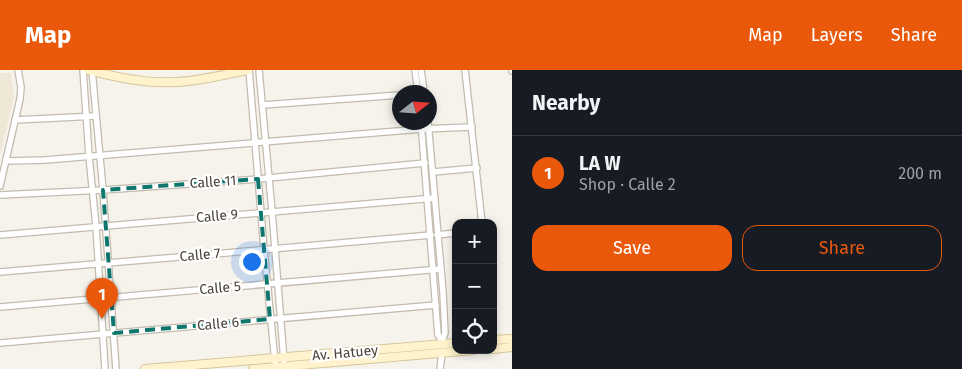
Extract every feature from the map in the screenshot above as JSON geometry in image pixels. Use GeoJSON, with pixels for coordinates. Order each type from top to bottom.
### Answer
{"type":"FeatureCollection","features":[{"type":"Feature","properties":{"kind":"main road"},"geometry":{"type":"LineString","coordinates":[[90,70],[127,78],[170,82],[248,70]]}},
{"type":"Feature","properties":{"kind":"main road"},"geometry":{"type":"LineString","coordinates":[[497,340],[512,339]]}},
{"type":"Feature","properties":{"kind":"main road","name":"Av. Hatuey"},"geometry":{"type":"LineString","coordinates":[[253,369],[279,362],[350,364],[452,344]]}},
{"type":"Feature","properties":{"kind":"main road","name":"Av. Hatuey"},"geometry":{"type":"LineString","coordinates":[[145,369],[279,362],[442,346],[452,347]]}},
{"type":"Feature","properties":{"kind":"main road"},"geometry":{"type":"LineString","coordinates":[[497,349],[512,347]]}},
{"type":"Feature","properties":{"kind":"street"},"geometry":{"type":"LineString","coordinates":[[0,186],[21,96],[18,70]]}},
{"type":"Feature","properties":{"kind":"street"},"geometry":{"type":"LineString","coordinates":[[83,70],[96,226],[105,369]]}},
{"type":"Feature","properties":{"kind":"street"},"geometry":{"type":"LineString","coordinates":[[90,70],[103,190],[116,369]]}},
{"type":"Feature","properties":{"kind":"street"},"geometry":{"type":"LineString","coordinates":[[248,70],[270,319],[279,362]]}},
{"type":"Feature","properties":{"kind":"street"},"geometry":{"type":"LineString","coordinates":[[259,70],[278,283],[280,319],[279,362]]}},
{"type":"Feature","properties":{"kind":"street"},"geometry":{"type":"LineString","coordinates":[[415,70],[417,85]]}},
{"type":"Feature","properties":{"kind":"street"},"geometry":{"type":"LineString","coordinates":[[421,70],[423,85]]}},
{"type":"Feature","properties":{"kind":"street"},"geometry":{"type":"LineString","coordinates":[[465,70],[482,219]]}},
{"type":"Feature","properties":{"kind":"street"},"geometry":{"type":"LineString","coordinates":[[263,105],[392,96]]}},
{"type":"Feature","properties":{"kind":"street"},"geometry":{"type":"LineString","coordinates":[[15,120],[96,116]]}},
{"type":"Feature","properties":{"kind":"street"},"geometry":{"type":"LineString","coordinates":[[437,126],[472,127]]}},
{"type":"Feature","properties":{"kind":"street"},"geometry":{"type":"LineString","coordinates":[[6,161],[100,156],[392,129]]}},
{"type":"Feature","properties":{"kind":"street"},"geometry":{"type":"LineString","coordinates":[[422,130],[428,199],[441,269],[445,333],[440,369]]}},
{"type":"Feature","properties":{"kind":"street"},"geometry":{"type":"LineString","coordinates":[[429,130],[435,198],[434,270],[436,305],[438,335],[442,346]]}},
{"type":"Feature","properties":{"kind":"street","name":"Calle 11"},"geometry":{"type":"LineString","coordinates":[[0,195],[258,179],[425,163]]}},
{"type":"Feature","properties":{"kind":"street"},"geometry":{"type":"LineString","coordinates":[[433,172],[476,168]]}},
{"type":"Feature","properties":{"kind":"street","name":"Calle 9"},"geometry":{"type":"LineString","coordinates":[[0,235],[435,198]]}},
{"type":"Feature","properties":{"kind":"street","name":"Calle 7"},"geometry":{"type":"LineString","coordinates":[[0,272],[452,233]]}},
{"type":"Feature","properties":{"kind":"street","name":"Calle 5"},"geometry":{"type":"LineString","coordinates":[[0,307],[441,269]]}},
{"type":"Feature","properties":{"kind":"street","name":"Calle 6"},"geometry":{"type":"LineString","coordinates":[[0,343],[436,305]]}},
{"type":"Feature","properties":{"kind":"highlighted area"},"geometry":{"type":"Polygon","coordinates":[[[258,179],[270,319],[114,333],[103,190],[258,179]]]}},
{"type":"Feature","properties":{"kind":"shaded area"},"geometry":{"type":"Polygon","coordinates":[[[0,73],[11,73],[14,97],[0,155],[0,73]]]}},
{"type":"Feature","properties":{"kind":"place","name":"LA W"},"geometry":{"type":"Point","coordinates":[102,319]}}]}
